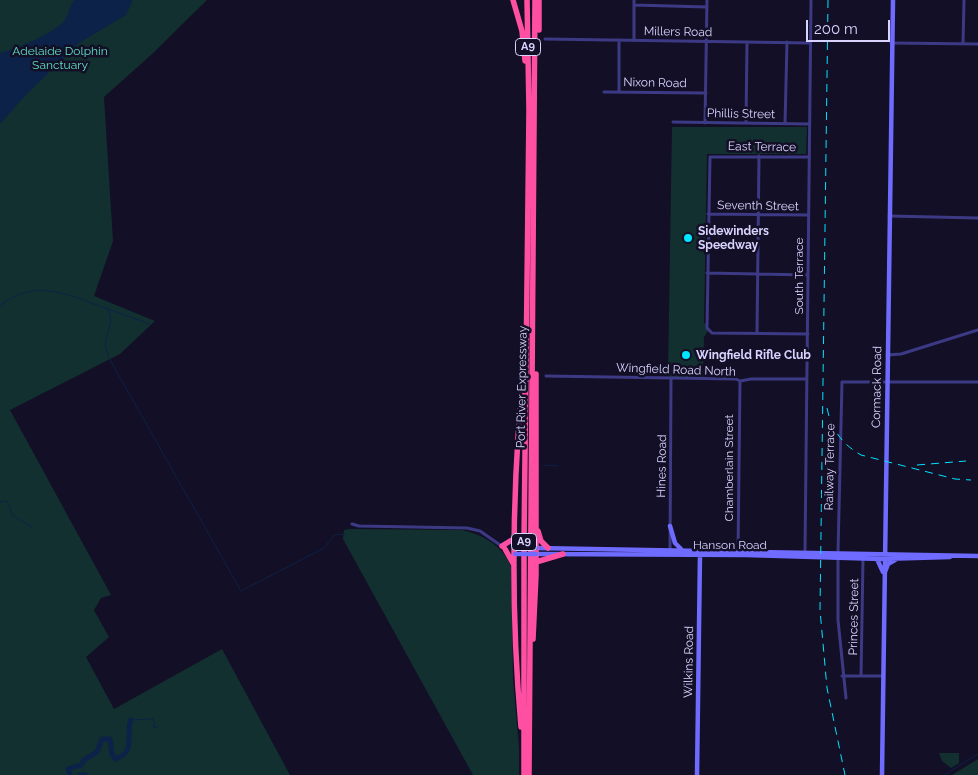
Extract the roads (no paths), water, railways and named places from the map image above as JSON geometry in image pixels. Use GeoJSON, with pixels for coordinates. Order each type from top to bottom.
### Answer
{"type":"FeatureCollection","features":[{"type":"Feature","properties":{"kind":"highway"},"geometry":{"type":"LineString","coordinates":[[513,0],[522,31],[529,95]]}},
{"type":"Feature","properties":{"kind":"highway","name":"Port River Expressway"},"geometry":{"type":"LineString","coordinates":[[524,775],[529,95],[527,0]]}},
{"type":"Feature","properties":{"kind":"highway","name":"Port River Expressway"},"geometry":{"type":"LineString","coordinates":[[529,775],[536,67],[535,0]]}},
{"type":"Feature","properties":{"kind":"highway"},"geometry":{"type":"LineString","coordinates":[[536,67],[539,0]]}},
{"type":"Feature","properties":{"kind":"highway"},"geometry":{"type":"LineString","coordinates":[[524,763],[515,653],[515,538],[519,423],[527,322]]}},
{"type":"Feature","properties":{"kind":"highway"},"geometry":{"type":"LineString","coordinates":[[529,664],[536,593],[538,426],[533,327]]}},
{"type":"Feature","properties":{"kind":"highway"},"geometry":{"type":"LineString","coordinates":[[536,521],[541,541],[548,548]]}},
{"type":"Feature","properties":{"kind":"highway"},"geometry":{"type":"LineString","coordinates":[[515,538],[504,548],[515,567]]}},
{"type":"Feature","properties":{"kind":"highway"},"geometry":{"type":"LineString","coordinates":[[536,562],[563,554]]}},
{"type":"Feature","properties":{"kind":"street"},"geometry":{"type":"LineString","coordinates":[[634,0],[634,40]]}},
{"type":"Feature","properties":{"kind":"street"},"geometry":{"type":"LineString","coordinates":[[705,123],[707,0]]}},
{"type":"Feature","properties":{"kind":"street","name":"South Terrace"},"geometry":{"type":"LineString","coordinates":[[804,551],[811,0]]}},
{"type":"Feature","properties":{"kind":"street","name":"Cormack Road"},"geometry":{"type":"LineString","coordinates":[[882,775],[893,0]]}},
{"type":"Feature","properties":{"kind":"street"},"geometry":{"type":"LineString","coordinates":[[964,0],[964,44]]}},
{"type":"Feature","properties":{"kind":"street"},"geometry":{"type":"LineString","coordinates":[[634,6],[707,7]]}},
{"type":"Feature","properties":{"kind":"street","name":"Millers Road"},"geometry":{"type":"LineString","coordinates":[[545,39],[810,43]]}},
{"type":"Feature","properties":{"kind":"street"},"geometry":{"type":"LineString","coordinates":[[619,40],[619,92]]}},
{"type":"Feature","properties":{"kind":"street"},"geometry":{"type":"LineString","coordinates":[[746,123],[747,42]]}},
{"type":"Feature","properties":{"kind":"street"},"geometry":{"type":"LineString","coordinates":[[786,42],[786,124]]}},
{"type":"Feature","properties":{"kind":"street"},"geometry":{"type":"LineString","coordinates":[[891,43],[978,44]]}},
{"type":"Feature","properties":{"kind":"street","name":"Nixon Road"},"geometry":{"type":"LineString","coordinates":[[604,92],[706,93]]}},
{"type":"Feature","properties":{"kind":"street","name":"Phillis Street"},"geometry":{"type":"LineString","coordinates":[[672,122],[809,124]]}},
{"type":"Feature","properties":{"kind":"street","name":"East Terrace"},"geometry":{"type":"LineString","coordinates":[[708,214],[709,158],[715,155],[809,157]]}},
{"type":"Feature","properties":{"kind":"street"},"geometry":{"type":"LineString","coordinates":[[757,333],[759,156]]}},
{"type":"Feature","properties":{"kind":"street"},"geometry":{"type":"LineString","coordinates":[[708,214],[706,328],[712,333],[808,334]]}},
{"type":"Feature","properties":{"kind":"street","name":"Seventh Street"},"geometry":{"type":"LineString","coordinates":[[708,214],[808,215]]}},
{"type":"Feature","properties":{"kind":"street"},"geometry":{"type":"LineString","coordinates":[[889,216],[978,218]]}},
{"type":"Feature","properties":{"kind":"street"},"geometry":{"type":"LineString","coordinates":[[707,273],[808,274]]}},
{"type":"Feature","properties":{"kind":"street"},"geometry":{"type":"LineString","coordinates":[[887,355],[901,354],[978,330]]}},
{"type":"Feature","properties":{"kind":"street","name":"Wingfield Road North"},"geometry":{"type":"LineString","coordinates":[[546,376],[736,379],[740,381],[751,379],[805,379]]}},
{"type":"Feature","properties":{"kind":"street","name":"Hines Road"},"geometry":{"type":"LineString","coordinates":[[670,552],[671,378]]}},
{"type":"Feature","properties":{"kind":"street","name":"Chamberlain Street"},"geometry":{"type":"LineString","coordinates":[[738,552],[740,381]]}},
{"type":"Feature","properties":{"kind":"street"},"geometry":{"type":"LineString","coordinates":[[887,381],[978,382]]}},
{"type":"Feature","properties":{"kind":"street","name":"Railway Terrace"},"geometry":{"type":"LineString","coordinates":[[838,552],[842,382],[887,381]]}},
{"type":"Feature","properties":{"kind":"street","name":"Hanson Road"},"geometry":{"type":"LineString","coordinates":[[352,524],[359,526],[467,528],[480,531],[504,548],[563,554],[804,551],[956,556]]}},
{"type":"Feature","properties":{"kind":"street"},"geometry":{"type":"LineString","coordinates":[[670,526],[675,543],[681,550]]}},
{"type":"Feature","properties":{"kind":"street"},"geometry":{"type":"LineString","coordinates":[[874,553],[883,548],[885,541]]}},
{"type":"Feature","properties":{"kind":"street"},"geometry":{"type":"LineString","coordinates":[[885,541],[888,551],[894,553]]}},
{"type":"Feature","properties":{"kind":"street","name":"Hanson Road"},"geometry":{"type":"LineString","coordinates":[[504,548],[515,550]]}},
{"type":"Feature","properties":{"kind":"street","name":"Hanson Road"},"geometry":{"type":"LineString","coordinates":[[536,551],[548,548],[700,552]]}},
{"type":"Feature","properties":{"kind":"street"},"geometry":{"type":"LineString","coordinates":[[797,556],[804,551]]}},
{"type":"Feature","properties":{"kind":"street","name":"Wilkins Road"},"geometry":{"type":"LineString","coordinates":[[698,775],[700,552]]}},
{"type":"Feature","properties":{"kind":"street","name":"Hanson Road"},"geometry":{"type":"LineString","coordinates":[[738,552],[877,559],[978,556]]}},
{"type":"Feature","properties":{"kind":"street"},"geometry":{"type":"LineString","coordinates":[[838,558],[838,620],[842,676],[846,698]]}},
{"type":"Feature","properties":{"kind":"street","name":"Princes Street"},"geometry":{"type":"LineString","coordinates":[[861,676],[863,558]]}},
{"type":"Feature","properties":{"kind":"street"},"geometry":{"type":"LineString","coordinates":[[884,575],[888,564],[899,558]]}},
{"type":"Feature","properties":{"kind":"street"},"geometry":{"type":"LineString","coordinates":[[877,559],[884,575]]}},
{"type":"Feature","properties":{"kind":"street"},"geometry":{"type":"LineString","coordinates":[[842,676],[882,676]]}},
{"type":"Feature","properties":{"kind":"water"},"geometry":{"type":"Polygon","coordinates":[[[74,0],[133,0],[126,15],[79,43],[24,97],[0,124],[0,53],[34,40],[59,26],[66,19],[74,0]]]}},
{"type":"Feature","properties":{"kind":"waterway"},"geometry":{"type":"LineString","coordinates":[[0,306],[13,297],[40,290],[66,294],[108,309],[111,321],[105,345],[109,358],[241,591],[324,548],[334,535],[345,534]]}},
{"type":"Feature","properties":{"kind":"waterway"},"geometry":{"type":"LineString","coordinates":[[108,309],[150,324]]}},
{"type":"Feature","properties":{"kind":"waterway"},"geometry":{"type":"LineString","coordinates":[[544,465],[558,466]]}},
{"type":"Feature","properties":{"kind":"waterway"},"geometry":{"type":"LineString","coordinates":[[0,502],[7,501],[13,516],[32,527]]}},
{"type":"Feature","properties":{"kind":"waterway"},"geometry":{"type":"LineString","coordinates":[[131,720],[153,719],[155,724],[153,726],[158,728]]}},
{"type":"Feature","properties":{"kind":"waterway"},"geometry":{"type":"LineString","coordinates":[[70,775],[68,769],[81,765],[84,760],[97,752],[102,739],[110,739],[112,754],[115,759],[122,756],[128,747],[131,720]]}},
{"type":"Feature","properties":{"kind":"waterway"},"geometry":{"type":"LineString","coordinates":[[944,775],[978,754]]}},
{"type":"Feature","properties":{"kind":"waterway"},"geometry":{"type":"LineString","coordinates":[[80,775],[85,775]]}},
{"type":"Feature","properties":{"kind":"railway"},"geometry":{"type":"LineString","coordinates":[[828,0],[820,610],[827,688],[845,775]]}},
{"type":"Feature","properties":{"kind":"railway"},"geometry":{"type":"LineString","coordinates":[[827,408],[831,423],[838,435],[848,446],[861,455],[955,479],[971,480]]}},
{"type":"Feature","properties":{"kind":"railway"},"geometry":{"type":"LineString","coordinates":[[917,465],[966,461]]}},
{"type":"Feature","properties":{"kind":"place","name":"Sidewinders Speedway"},"geometry":{"type":"Point","coordinates":[688,238]}},
{"type":"Feature","properties":{"kind":"place","name":"Wingfield Rifle Club"},"geometry":{"type":"Point","coordinates":[686,355]}},
{"type":"Feature","properties":{"kind":"park label","name":"Adelaide Dolphin Sanctuary"},"geometry":{"type":"Point","coordinates":[60,58]}}]}
